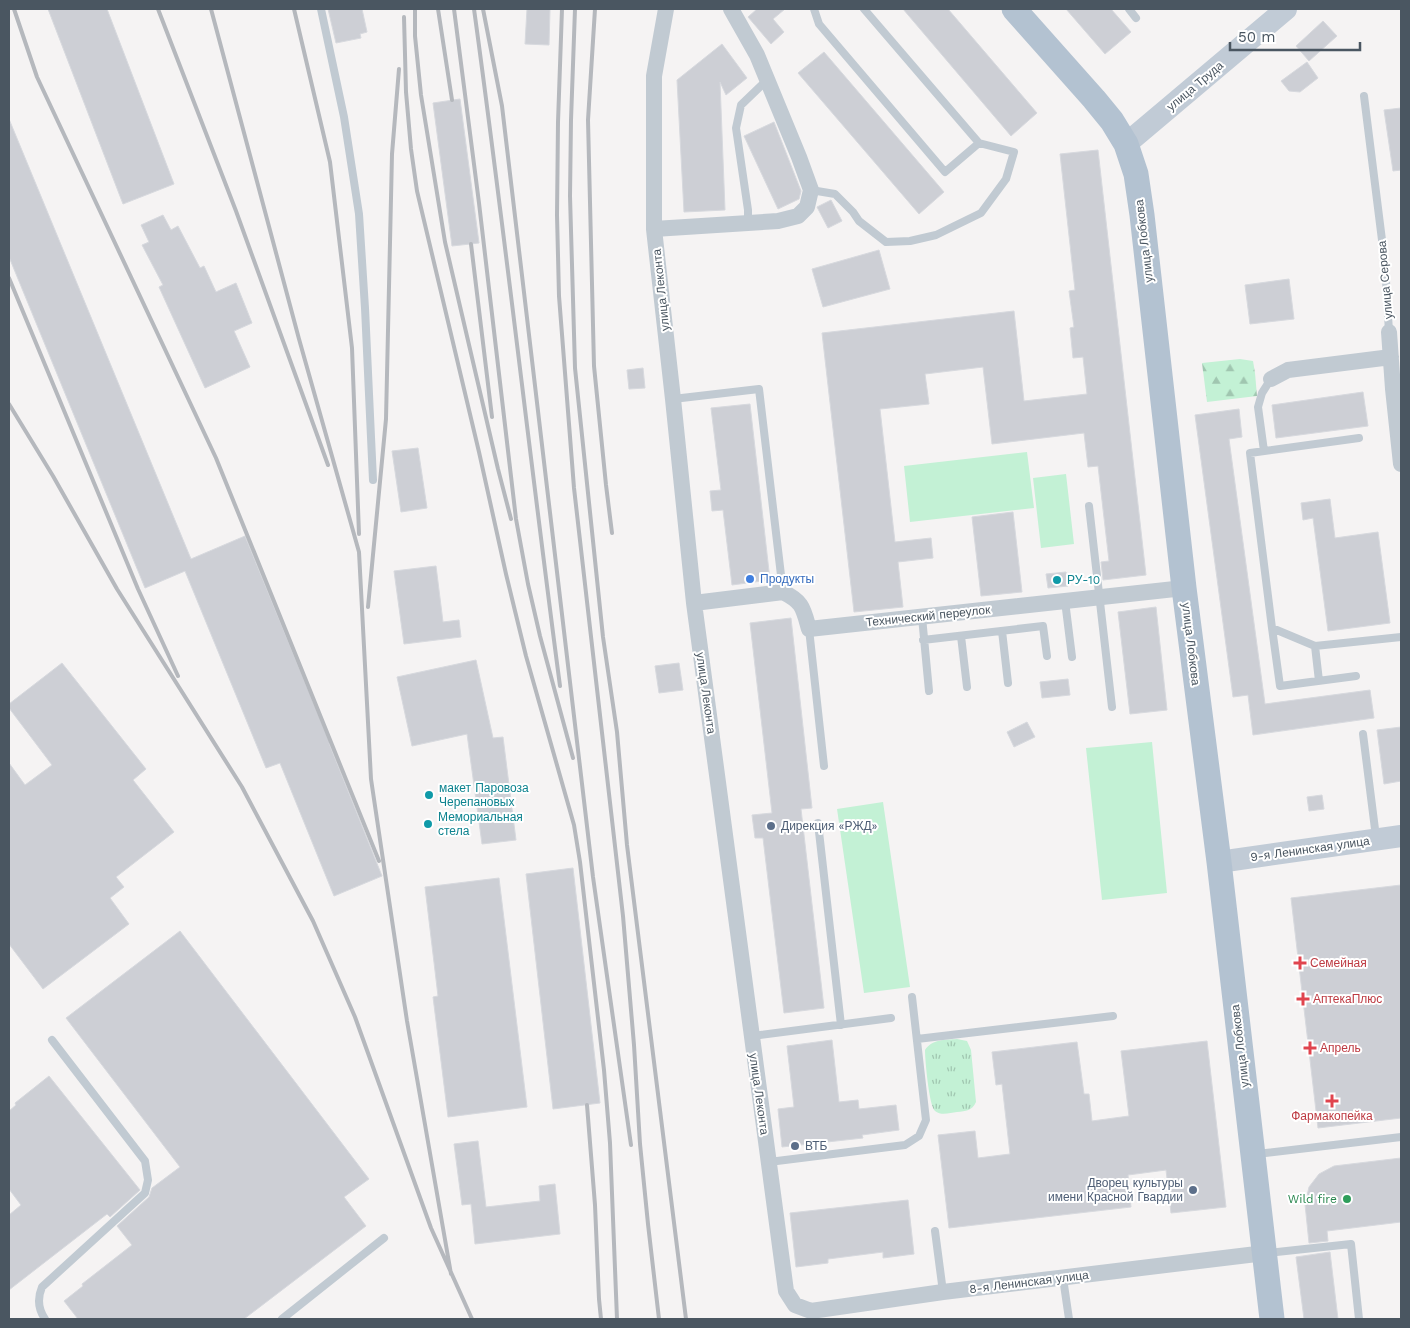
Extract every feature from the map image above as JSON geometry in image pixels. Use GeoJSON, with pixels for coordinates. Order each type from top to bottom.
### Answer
{"type":"FeatureCollection","features":[{"type":"Feature","properties":{"kind":"main road","name":"улица Лобкова"},"geometry":{"type":"LineString","coordinates":[[1014,9],[1112,121],[1126,144],[1136,174],[1272,1319]]}},
{"type":"Feature","properties":{"kind":"main road","name":"улица Труда"},"geometry":{"type":"LineString","coordinates":[[1126,144],[1286,9]]}},
{"type":"Feature","properties":{"kind":"main road","name":"9-я Ленинская улица"},"geometry":{"type":"LineString","coordinates":[[1219,862],[1401,836]]}},
{"type":"Feature","properties":{"kind":"street","name":"улица Леконта"},"geometry":{"type":"LineString","coordinates":[[666,9],[654,76],[654,229],[694,603],[786,1291],[795,1305]]}},
{"type":"Feature","properties":{"kind":"street"},"geometry":{"type":"LineString","coordinates":[[654,229],[778,221],[798,216],[807,208],[811,190],[799,157],[756,55],[731,9]]}},
{"type":"Feature","properties":{"kind":"street","name":"улица Серова"},"geometry":{"type":"LineString","coordinates":[[1389,332],[1391,357],[1397,388],[1401,464]]}},
{"type":"Feature","properties":{"kind":"street"},"geometry":{"type":"LineString","coordinates":[[1271,379],[1288,370],[1391,357]]}},
{"type":"Feature","properties":{"kind":"street","name":"Технический переулок"},"geometry":{"type":"LineString","coordinates":[[809,629],[1184,588]]}},
{"type":"Feature","properties":{"kind":"street"},"geometry":{"type":"LineString","coordinates":[[694,603],[783,592],[794,597],[803,607],[809,629]]}},
{"type":"Feature","properties":{"kind":"street","name":"8-я Ленинская улица"},"geometry":{"type":"LineString","coordinates":[[795,1305],[811,1311],[835,1313],[943,1292],[1265,1253]]}},
{"type":"Feature","properties":{"kind":"lane"},"geometry":{"type":"LineString","coordinates":[[321,9],[344,117],[359,214],[373,480]]}},
{"type":"Feature","properties":{"kind":"lane"},"geometry":{"type":"LineString","coordinates":[[814,9],[819,24],[945,172],[979,143]]}},
{"type":"Feature","properties":{"kind":"lane"},"geometry":{"type":"LineString","coordinates":[[811,190],[835,194],[859,221],[886,242],[910,241],[936,236],[981,213],[1006,180],[1014,152],[979,143],[864,9]]}},
{"type":"Feature","properties":{"kind":"lane"},"geometry":{"type":"LineString","coordinates":[[1129,9],[1136,18]]}},
{"type":"Feature","properties":{"kind":"lane"},"geometry":{"type":"LineString","coordinates":[[748,223],[748,210],[736,128],[741,105],[767,80]]}},
{"type":"Feature","properties":{"kind":"lane","name":"улица Серова"},"geometry":{"type":"LineString","coordinates":[[1364,96],[1385,264],[1389,332]]}},
{"type":"Feature","properties":{"kind":"lane"},"geometry":{"type":"LineString","coordinates":[[1264,451],[1258,407],[1262,393],[1271,379]]}},
{"type":"Feature","properties":{"kind":"lane"},"geometry":{"type":"LineString","coordinates":[[673,400],[759,390],[783,592]]}},
{"type":"Feature","properties":{"kind":"lane"},"geometry":{"type":"LineString","coordinates":[[1356,676],[1280,686],[1250,452],[1359,438]]}},
{"type":"Feature","properties":{"kind":"lane"},"geometry":{"type":"LineString","coordinates":[[1089,506],[1112,707]]}},
{"type":"Feature","properties":{"kind":"lane"},"geometry":{"type":"LineString","coordinates":[[1065,601],[1072,657]]}},
{"type":"Feature","properties":{"kind":"lane"},"geometry":{"type":"LineString","coordinates":[[922,617],[929,690]]}},
{"type":"Feature","properties":{"kind":"lane"},"geometry":{"type":"LineString","coordinates":[[923,640],[1044,626],[1047,656]]}},
{"type":"Feature","properties":{"kind":"lane"},"geometry":{"type":"LineString","coordinates":[[1272,628],[1315,646],[1401,636]]}},
{"type":"Feature","properties":{"kind":"lane"},"geometry":{"type":"LineString","coordinates":[[809,629],[824,766]]}},
{"type":"Feature","properties":{"kind":"lane"},"geometry":{"type":"LineString","coordinates":[[1002,631],[1008,683]]}},
{"type":"Feature","properties":{"kind":"lane"},"geometry":{"type":"LineString","coordinates":[[961,636],[967,687]]}},
{"type":"Feature","properties":{"kind":"lane"},"geometry":{"type":"LineString","coordinates":[[1315,646],[1319,681]]}},
{"type":"Feature","properties":{"kind":"lane"},"geometry":{"type":"LineString","coordinates":[[1362,734],[1377,839]]}},
{"type":"Feature","properties":{"kind":"lane"},"geometry":{"type":"LineString","coordinates":[[818,823],[841,1025]]}},
{"type":"Feature","properties":{"kind":"lane"},"geometry":{"type":"LineString","coordinates":[[768,1162],[905,1145],[919,1136],[926,1120],[912,996]]}},
{"type":"Feature","properties":{"kind":"lane"},"geometry":{"type":"LineString","coordinates":[[917,1039],[1113,1016]]}},
{"type":"Feature","properties":{"kind":"lane"},"geometry":{"type":"LineString","coordinates":[[751,1036],[891,1018]]}},
{"type":"Feature","properties":{"kind":"lane"},"geometry":{"type":"LineString","coordinates":[[45,1319],[40,1312],[38,1297],[42,1287],[145,1193],[148,1180],[145,1161],[52,1040]]}},
{"type":"Feature","properties":{"kind":"lane"},"geometry":{"type":"LineString","coordinates":[[1253,1154],[1401,1137]]}},
{"type":"Feature","properties":{"kind":"lane"},"geometry":{"type":"LineString","coordinates":[[935,1231],[943,1292]]}},
{"type":"Feature","properties":{"kind":"lane"},"geometry":{"type":"LineString","coordinates":[[282,1319],[384,1238]]}},
{"type":"Feature","properties":{"kind":"lane"},"geometry":{"type":"LineString","coordinates":[[1265,1253],[1351,1244],[1359,1319]]}},
{"type":"Feature","properties":{"kind":"lane"},"geometry":{"type":"LineString","coordinates":[[1063,1278],[1069,1319]]}},
{"type":"Feature","properties":{"kind":"green space"},"geometry":{"type":"Polygon","coordinates":[[[1240,359],[1253,361],[1257,396],[1207,402],[1202,363],[1240,359]]]}},
{"type":"Feature","properties":{"kind":"green space"},"geometry":{"type":"Polygon","coordinates":[[[1027,452],[1034,508],[910,522],[904,466],[1027,452]]]}},
{"type":"Feature","properties":{"kind":"green space"},"geometry":{"type":"Polygon","coordinates":[[[1066,474],[1074,544],[1041,548],[1033,478],[1066,474]]]}},
{"type":"Feature","properties":{"kind":"green space"},"geometry":{"type":"Polygon","coordinates":[[[1152,742],[1167,893],[1102,900],[1086,748],[1152,742]]]}},
{"type":"Feature","properties":{"kind":"green space"},"geometry":{"type":"Polygon","coordinates":[[[883,802],[910,987],[864,993],[837,809],[883,802]]]}},
{"type":"Feature","properties":{"kind":"green space"},"geometry":{"type":"Polygon","coordinates":[[[957,1039],[967,1041],[971,1050],[976,1102],[968,1110],[940,1113],[935,1111],[931,1101],[925,1050],[935,1042],[957,1039]]]}},
{"type":"Feature","properties":{"kind":"building"},"geometry":{"type":"Polygon","coordinates":[[[48,9],[107,9],[174,184],[123,204],[48,9]]]}},
{"type":"Feature","properties":{"kind":"building"},"geometry":{"type":"Polygon","coordinates":[[[328,9],[362,9],[367,32],[360,34],[361,38],[336,43],[328,9]]]}},
{"type":"Feature","properties":{"kind":"building"},"geometry":{"type":"Polygon","coordinates":[[[527,9],[550,9],[549,45],[525,44],[527,9]]]}},
{"type":"Feature","properties":{"kind":"building"},"geometry":{"type":"Polygon","coordinates":[[[757,9],[785,9],[773,19],[784,32],[771,44],[748,17],[757,9]]]}},
{"type":"Feature","properties":{"kind":"building"},"geometry":{"type":"Polygon","coordinates":[[[903,9],[948,9],[1037,113],[1011,136],[903,9]]]}},
{"type":"Feature","properties":{"kind":"building"},"geometry":{"type":"Polygon","coordinates":[[[1066,9],[1111,9],[1131,32],[1105,54],[1066,9]]]}},
{"type":"Feature","properties":{"kind":"building"},"geometry":{"type":"Polygon","coordinates":[[[1323,21],[1337,36],[1309,61],[1296,46],[1323,21]]]}},
{"type":"Feature","properties":{"kind":"building"},"geometry":{"type":"Polygon","coordinates":[[[722,44],[747,78],[726,95],[720,82],[725,210],[684,212],[677,80],[722,44]]]}},
{"type":"Feature","properties":{"kind":"building"},"geometry":{"type":"Polygon","coordinates":[[[824,52],[944,192],[919,214],[798,73],[824,52]]]}},
{"type":"Feature","properties":{"kind":"building"},"geometry":{"type":"Polygon","coordinates":[[[1307,62],[1318,78],[1300,92],[1289,91],[1281,81],[1307,62]]]}},
{"type":"Feature","properties":{"kind":"building"},"geometry":{"type":"Polygon","coordinates":[[[460,99],[479,243],[452,246],[433,103],[460,99]]]}},
{"type":"Feature","properties":{"kind":"building"},"geometry":{"type":"Polygon","coordinates":[[[1401,108],[1401,170],[1393,171],[1384,110],[1401,108]]]}},
{"type":"Feature","properties":{"kind":"building"},"geometry":{"type":"Polygon","coordinates":[[[9,119],[191,559],[245,536],[382,876],[334,896],[280,763],[266,768],[185,571],[145,588],[9,257],[9,119]]]}},
{"type":"Feature","properties":{"kind":"building"},"geometry":{"type":"Polygon","coordinates":[[[774,122],[801,191],[799,199],[778,209],[744,136],[774,122]]]}},
{"type":"Feature","properties":{"kind":"building"},"geometry":{"type":"Polygon","coordinates":[[[1098,150],[1146,575],[1103,580],[1101,562],[1109,561],[1098,466],[1088,467],[1084,433],[992,444],[983,367],[925,374],[929,404],[880,409],[895,542],[931,538],[933,558],[898,562],[903,607],[854,612],[822,333],[1014,311],[1024,401],[1087,394],[1083,357],[1073,358],[1070,328],[1074,327],[1069,291],[1075,290],[1060,154],[1098,150]]]}},
{"type":"Feature","properties":{"kind":"building"},"geometry":{"type":"Polygon","coordinates":[[[831,200],[842,221],[828,228],[817,207],[831,200]]]}},
{"type":"Feature","properties":{"kind":"building"},"geometry":{"type":"Polygon","coordinates":[[[163,215],[171,230],[178,226],[200,268],[204,266],[216,292],[236,283],[252,323],[234,331],[250,367],[205,388],[159,287],[163,285],[142,245],[149,242],[141,225],[163,215]]]}},
{"type":"Feature","properties":{"kind":"building"},"geometry":{"type":"Polygon","coordinates":[[[879,250],[890,289],[823,307],[812,269],[879,250]]]}},
{"type":"Feature","properties":{"kind":"building"},"geometry":{"type":"Polygon","coordinates":[[[1289,279],[1294,319],[1250,324],[1245,285],[1289,279]]]}},
{"type":"Feature","properties":{"kind":"building"},"geometry":{"type":"Polygon","coordinates":[[[643,368],[645,388],[629,389],[627,370],[643,368]]]}},
{"type":"Feature","properties":{"kind":"building"},"geometry":{"type":"Polygon","coordinates":[[[1363,392],[1368,426],[1276,438],[1272,405],[1363,392]]]}},
{"type":"Feature","properties":{"kind":"building"},"geometry":{"type":"Polygon","coordinates":[[[750,404],[770,580],[732,585],[723,510],[712,511],[710,491],[721,490],[711,408],[750,404]]]}},
{"type":"Feature","properties":{"kind":"building"},"geometry":{"type":"Polygon","coordinates":[[[1239,409],[1242,437],[1229,439],[1265,704],[1370,690],[1374,718],[1253,735],[1248,695],[1233,697],[1195,415],[1239,409]]]}},
{"type":"Feature","properties":{"kind":"building"},"geometry":{"type":"Polygon","coordinates":[[[418,448],[427,508],[401,512],[392,451],[418,448]]]}},
{"type":"Feature","properties":{"kind":"building"},"geometry":{"type":"Polygon","coordinates":[[[1330,499],[1335,538],[1378,532],[1390,623],[1328,631],[1313,518],[1303,520],[1301,503],[1330,499]]]}},
{"type":"Feature","properties":{"kind":"building"},"geometry":{"type":"Polygon","coordinates":[[[1013,512],[1022,592],[981,596],[972,517],[1013,512]]]}},
{"type":"Feature","properties":{"kind":"building"},"geometry":{"type":"Polygon","coordinates":[[[436,566],[443,622],[459,620],[461,637],[404,644],[394,571],[436,566]]]}},
{"type":"Feature","properties":{"kind":"building","name":"РУ-10"},"geometry":{"type":"Polygon","coordinates":[[[1066,572],[1068,586],[1048,588],[1046,574],[1066,572]]]}},
{"type":"Feature","properties":{"kind":"building"},"geometry":{"type":"Polygon","coordinates":[[[1156,607],[1167,710],[1130,714],[1118,612],[1156,607]]]}},
{"type":"Feature","properties":{"kind":"building"},"geometry":{"type":"Polygon","coordinates":[[[791,618],[812,808],[801,809],[824,1008],[784,1013],[763,838],[755,838],[752,815],[772,813],[750,623],[791,618]]]}},
{"type":"Feature","properties":{"kind":"building"},"geometry":{"type":"Polygon","coordinates":[[[476,660],[493,738],[503,737],[516,840],[482,844],[467,734],[412,746],[397,677],[476,660]]]}},
{"type":"Feature","properties":{"kind":"building"},"geometry":{"type":"Polygon","coordinates":[[[62,663],[146,769],[133,780],[174,832],[116,877],[124,887],[110,898],[129,924],[43,989],[9,944],[9,763],[25,785],[52,765],[9,708],[9,704],[62,663]]]}},
{"type":"Feature","properties":{"kind":"building"},"geometry":{"type":"Polygon","coordinates":[[[679,663],[683,690],[659,693],[655,666],[679,663]]]}},
{"type":"Feature","properties":{"kind":"building"},"geometry":{"type":"Polygon","coordinates":[[[1068,679],[1070,695],[1042,698],[1040,682],[1068,679]]]}},
{"type":"Feature","properties":{"kind":"building"},"geometry":{"type":"Polygon","coordinates":[[[1027,722],[1035,737],[1014,747],[1007,732],[1027,722]]]}},
{"type":"Feature","properties":{"kind":"building"},"geometry":{"type":"Polygon","coordinates":[[[1401,727],[1401,781],[1384,784],[1377,730],[1401,727]]]}},
{"type":"Feature","properties":{"kind":"building"},"geometry":{"type":"Polygon","coordinates":[[[1322,795],[1324,809],[1309,811],[1307,797],[1322,795]]]}},
{"type":"Feature","properties":{"kind":"building"},"geometry":{"type":"Polygon","coordinates":[[[573,868],[600,1103],[553,1109],[526,874],[573,868]]]}},
{"type":"Feature","properties":{"kind":"building"},"geometry":{"type":"Polygon","coordinates":[[[499,878],[527,1107],[448,1117],[433,997],[438,996],[425,887],[499,878]]]}},
{"type":"Feature","properties":{"kind":"building"},"geometry":{"type":"Polygon","coordinates":[[[1401,885],[1401,1118],[1318,1128],[1291,898],[1401,885]]]}},
{"type":"Feature","properties":{"kind":"building"},"geometry":{"type":"Polygon","coordinates":[[[180,931],[369,1179],[344,1197],[366,1226],[244,1319],[78,1319],[64,1301],[83,1286],[82,1284],[132,1245],[117,1226],[149,1197],[152,1188],[180,1167],[66,1018],[180,931]]]}},
{"type":"Feature","properties":{"kind":"building"},"geometry":{"type":"Polygon","coordinates":[[[832,1040],[839,1102],[858,1100],[859,1109],[896,1105],[899,1130],[862,1135],[863,1138],[782,1147],[778,1109],[794,1107],[787,1046],[832,1040]]]}},
{"type":"Feature","properties":{"kind":"building"},"geometry":{"type":"Polygon","coordinates":[[[1207,1041],[1226,1207],[1171,1213],[1166,1170],[1128,1175],[1131,1207],[949,1228],[938,1135],[975,1131],[978,1158],[1010,1154],[1002,1084],[996,1085],[992,1052],[1077,1042],[1084,1094],[1089,1094],[1092,1121],[1129,1116],[1121,1051],[1207,1041]]]}},
{"type":"Feature","properties":{"kind":"building"},"geometry":{"type":"Polygon","coordinates":[[[49,1076],[140,1190],[110,1217],[107,1214],[9,1290],[9,1215],[21,1205],[9,1189],[9,1111],[16,1105],[15,1103],[49,1076]]]}},
{"type":"Feature","properties":{"kind":"building"},"geometry":{"type":"Polygon","coordinates":[[[478,1141],[486,1207],[540,1201],[539,1186],[555,1184],[560,1234],[475,1244],[471,1204],[462,1205],[454,1144],[478,1141]]]}},
{"type":"Feature","properties":{"kind":"building"},"geometry":{"type":"Polygon","coordinates":[[[1401,1158],[1401,1222],[1327,1231],[1328,1241],[1309,1243],[1305,1204],[1309,1187],[1319,1174],[1334,1166],[1401,1158]]]}},
{"type":"Feature","properties":{"kind":"building"},"geometry":{"type":"Polygon","coordinates":[[[908,1200],[914,1254],[883,1258],[883,1252],[828,1259],[828,1263],[796,1267],[790,1213],[908,1200]]]}},
{"type":"Feature","properties":{"kind":"building"},"geometry":{"type":"Polygon","coordinates":[[[1330,1252],[1338,1319],[1304,1319],[1296,1257],[1330,1252]]]}},
{"type":"Feature","properties":{"kind":"railway"},"geometry":{"type":"LineString","coordinates":[[14,9],[37,77],[216,458],[379,861]]}},
{"type":"Feature","properties":{"kind":"railway"},"geometry":{"type":"LineString","coordinates":[[158,9],[236,211],[328,465]]}},
{"type":"Feature","properties":{"kind":"railway"},"geometry":{"type":"LineString","coordinates":[[211,9],[299,339],[359,552],[371,779],[407,1021],[451,1274]]}},
{"type":"Feature","properties":{"kind":"railway"},"geometry":{"type":"LineString","coordinates":[[294,9],[330,162],[352,348],[359,534]]}},
{"type":"Feature","properties":{"kind":"railway"},"geometry":{"type":"LineString","coordinates":[[415,9],[415,36],[421,95],[445,242],[511,519]]}},
{"type":"Feature","properties":{"kind":"railway"},"geometry":{"type":"LineString","coordinates":[[438,9],[452,100]]}},
{"type":"Feature","properties":{"kind":"railway"},"geometry":{"type":"LineString","coordinates":[[454,9],[516,519],[540,636],[573,758]]}},
{"type":"Feature","properties":{"kind":"railway"},"geometry":{"type":"LineString","coordinates":[[474,9],[560,686]]}},
{"type":"Feature","properties":{"kind":"railway"},"geometry":{"type":"LineString","coordinates":[[483,9],[502,106],[593,877],[631,1145]]}},
{"type":"Feature","properties":{"kind":"railway"},"geometry":{"type":"LineString","coordinates":[[562,9],[557,215],[559,296],[574,488],[623,916],[640,1144],[659,1319]]}},
{"type":"Feature","properties":{"kind":"railway"},"geometry":{"type":"LineString","coordinates":[[575,9],[570,196],[575,368],[603,637],[617,732],[627,845],[686,1319]]}},
{"type":"Feature","properties":{"kind":"railway"},"geometry":{"type":"LineString","coordinates":[[595,9],[588,120],[594,366],[612,533]]}},
{"type":"Feature","properties":{"kind":"railway"},"geometry":{"type":"LineString","coordinates":[[404,17],[406,92],[417,191],[526,656],[574,825],[604,1070],[610,1143],[617,1319]]}},
{"type":"Feature","properties":{"kind":"railway"},"geometry":{"type":"LineString","coordinates":[[368,607],[386,419],[392,154],[399,69]]}},
{"type":"Feature","properties":{"kind":"railway"},"geometry":{"type":"LineString","coordinates":[[471,244],[492,417]]}},
{"type":"Feature","properties":{"kind":"railway"},"geometry":{"type":"LineString","coordinates":[[9,278],[138,589],[178,676]]}},
{"type":"Feature","properties":{"kind":"railway"},"geometry":{"type":"LineString","coordinates":[[9,404],[53,476],[117,589],[242,787],[313,921],[355,1017],[431,1228],[472,1319]]}},
{"type":"Feature","properties":{"kind":"railway"},"geometry":{"type":"LineString","coordinates":[[587,1105],[601,1319]]}},
{"type":"Feature","properties":{"kind":"place","name":"Продукты"},"geometry":{"type":"Point","coordinates":[750,579]}},
{"type":"Feature","properties":{"kind":"place","name":"РУ-10"},"geometry":{"type":"Point","coordinates":[1057,580]}},
{"type":"Feature","properties":{"kind":"place","name":"макет Паровоза Черепановых"},"geometry":{"type":"Point","coordinates":[429,795]}},
{"type":"Feature","properties":{"kind":"place","name":"Мемориальная стела"},"geometry":{"type":"Point","coordinates":[428,824]}},
{"type":"Feature","properties":{"kind":"place","name":"Дирекция «РЖД»"},"geometry":{"type":"Point","coordinates":[771,826]}},
{"type":"Feature","properties":{"kind":"place","name":"Семейная"},"geometry":{"type":"Point","coordinates":[1300,963]}},
{"type":"Feature","properties":{"kind":"place","name":"АптекаПлюс"},"geometry":{"type":"Point","coordinates":[1303,999]}},
{"type":"Feature","properties":{"kind":"place","name":"Апрель"},"geometry":{"type":"Point","coordinates":[1310,1048]}},
{"type":"Feature","properties":{"kind":"place","name":"Фармакопейка"},"geometry":{"type":"Point","coordinates":[1332,1101]}},
{"type":"Feature","properties":{"kind":"place","name":"ВТБ"},"geometry":{"type":"Point","coordinates":[795,1146]}},
{"type":"Feature","properties":{"kind":"place","name":"Дворец культуры имени Красной Гвардии"},"geometry":{"type":"Point","coordinates":[1193,1190]}},
{"type":"Feature","properties":{"kind":"place","name":"Wild fire"},"geometry":{"type":"Point","coordinates":[1347,1199]}}]}
